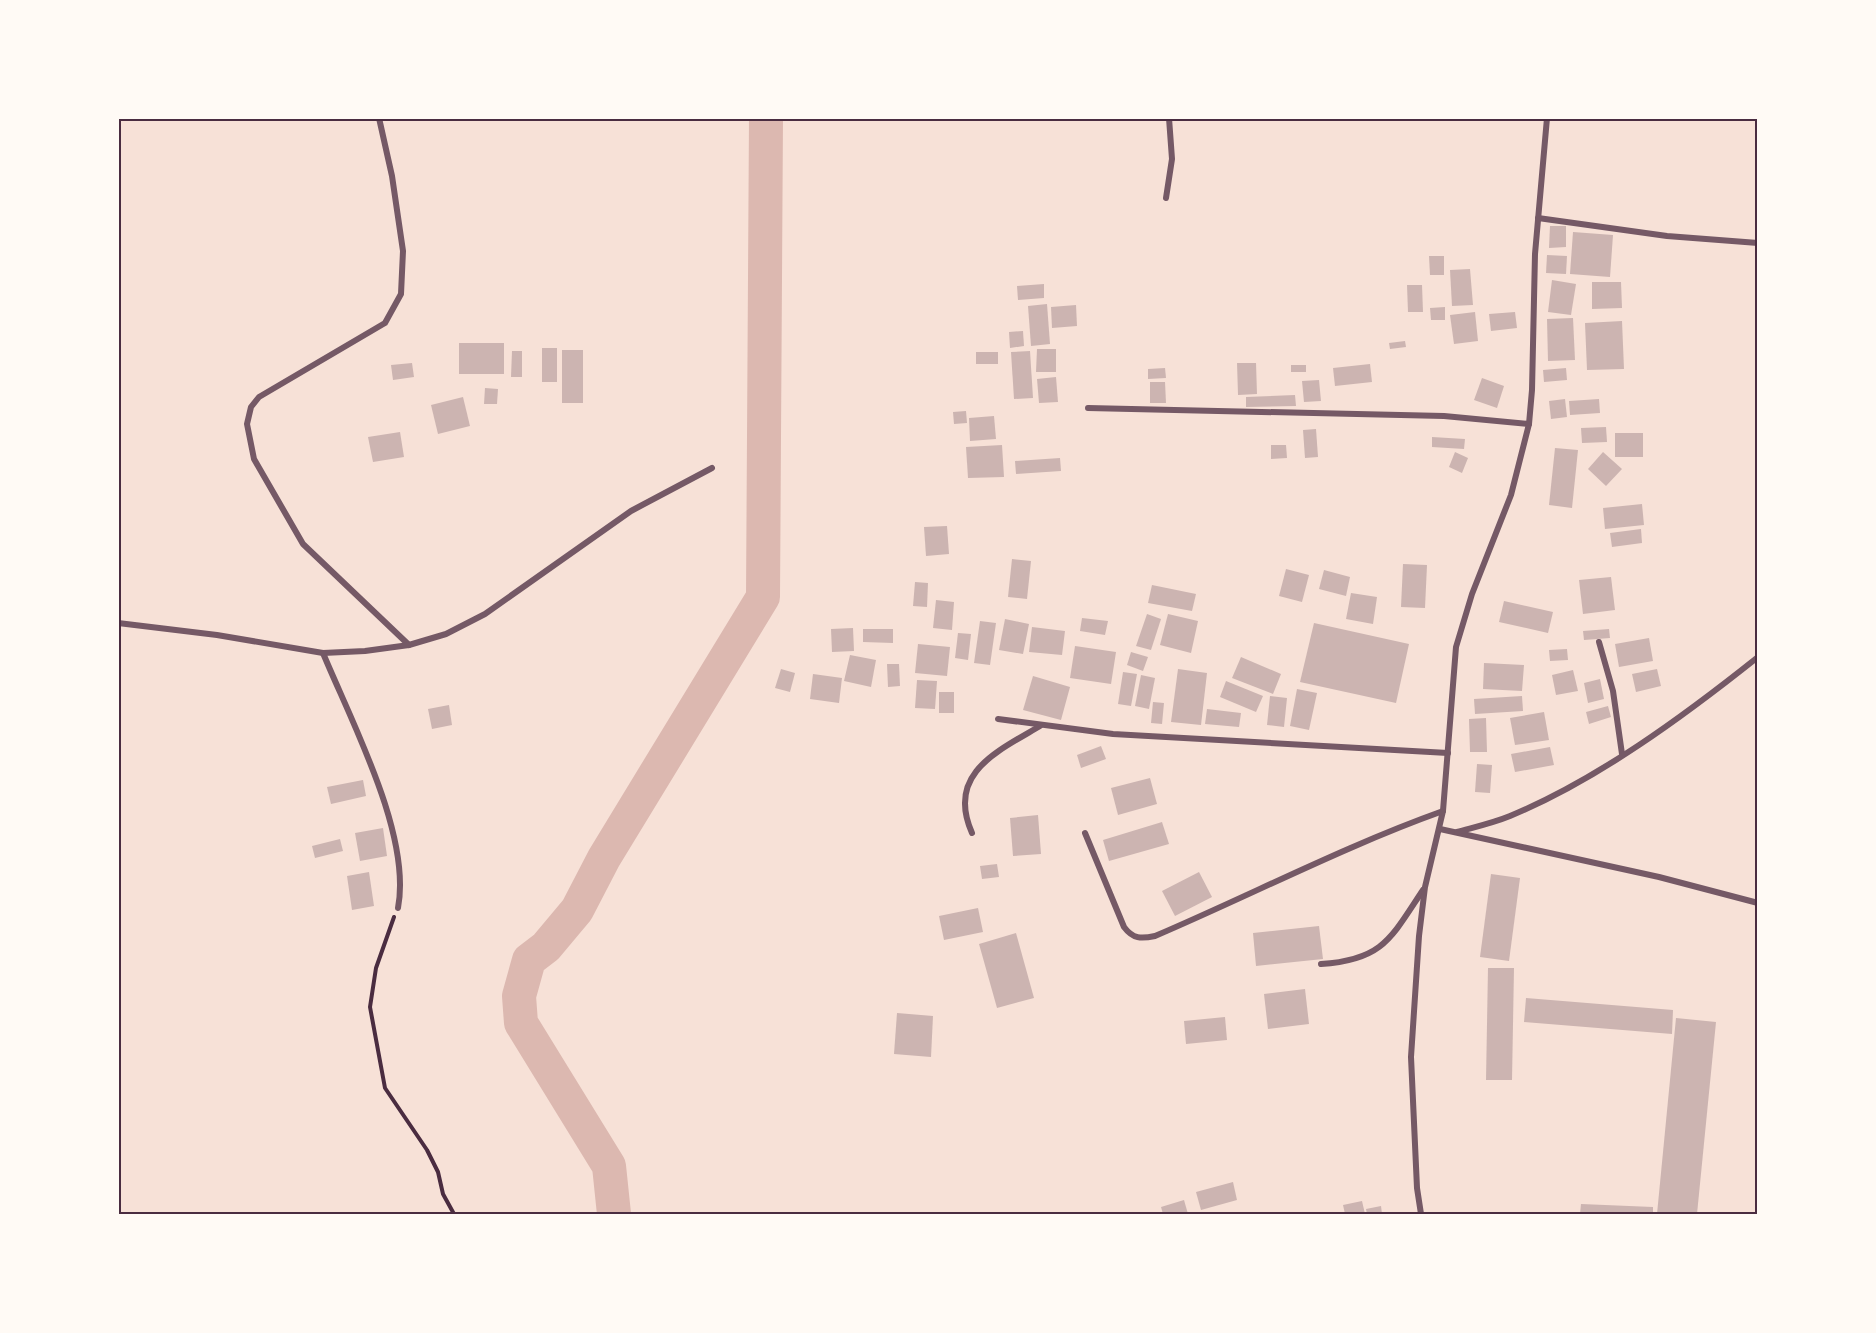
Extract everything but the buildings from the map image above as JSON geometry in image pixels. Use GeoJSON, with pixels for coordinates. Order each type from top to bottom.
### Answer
{"type":"FeatureCollection","features":[{"type":"Feature","properties":{"kind":"street"},"geometry":{"type":"LineString","coordinates":[[379,118],[392,177],[403,251],[401,294],[385,323],[260,397],[251,408],[247,424],[254,459],[303,544],[409,645]]}},
{"type":"Feature","properties":{"kind":"street"},"geometry":{"type":"LineString","coordinates":[[1166,198],[1172,159],[1169,118]]}},
{"type":"Feature","properties":{"kind":"street"},"geometry":{"type":"LineString","coordinates":[[1421,1215],[1417,1188],[1411,1057],[1413,998],[1425,887],[1443,812],[1453,679],[1462,622],[1511,495],[1529,424],[1533,285],[1547,118]]}},
{"type":"Feature","properties":{"kind":"street"},"geometry":{"type":"LineString","coordinates":[[1538,218],[1667,237],[1758,243]]}},
{"type":"Feature","properties":{"kind":"street"},"geometry":{"type":"LineString","coordinates":[[1088,408],[1444,416],[1529,424]]}},
{"type":"Feature","properties":{"kind":"street"},"geometry":{"type":"LineString","coordinates":[[118,623],[216,635],[323,653],[365,651],[409,645],[446,634],[485,614],[631,511],[712,468]]}},
{"type":"Feature","properties":{"kind":"street"},"geometry":{"type":"LineString","coordinates":[[1599,642],[1613,691],[1622,754]]}},
{"type":"Feature","properties":{"kind":"street"},"geometry":{"type":"LineString","coordinates":[[323,653],[390,822],[402,891],[398,908]]}},
{"type":"Feature","properties":{"kind":"street"},"geometry":{"type":"LineString","coordinates":[[1457,832],[1519,812],[1584,778],[1702,702],[1758,657]]}},
{"type":"Feature","properties":{"kind":"street"},"geometry":{"type":"LineString","coordinates":[[998,719],[1163,737],[1448,753]]}},
{"type":"Feature","properties":{"kind":"street"},"geometry":{"type":"LineString","coordinates":[[972,833],[964,814],[965,789],[994,754],[1040,725]]}},
{"type":"Feature","properties":{"kind":"street"},"geometry":{"type":"LineString","coordinates":[[1085,833],[1124,927],[1130,935],[1142,939],[1155,936],[1253,894],[1402,826],[1443,812]]}},
{"type":"Feature","properties":{"kind":"street"},"geometry":{"type":"LineString","coordinates":[[1440,830],[1659,877],[1758,903]]}},
{"type":"Feature","properties":{"kind":"street"},"geometry":{"type":"LineString","coordinates":[[1321,964],[1350,962],[1376,949],[1391,937],[1425,887]]}},
{"type":"Feature","properties":{"kind":"path"},"geometry":{"type":"LineString","coordinates":[[398,908],[376,968],[370,1008],[377,1047],[385,1088],[427,1150],[438,1172],[443,1194],[454,1215]]}},
{"type":"Feature","properties":{"kind":"waterway"},"geometry":{"type":"LineString","coordinates":[[614,1214],[609,1166],[521,1023],[519,996],[529,960],[546,947],[577,910],[604,858],[763,597],[766,118]]}}]}
